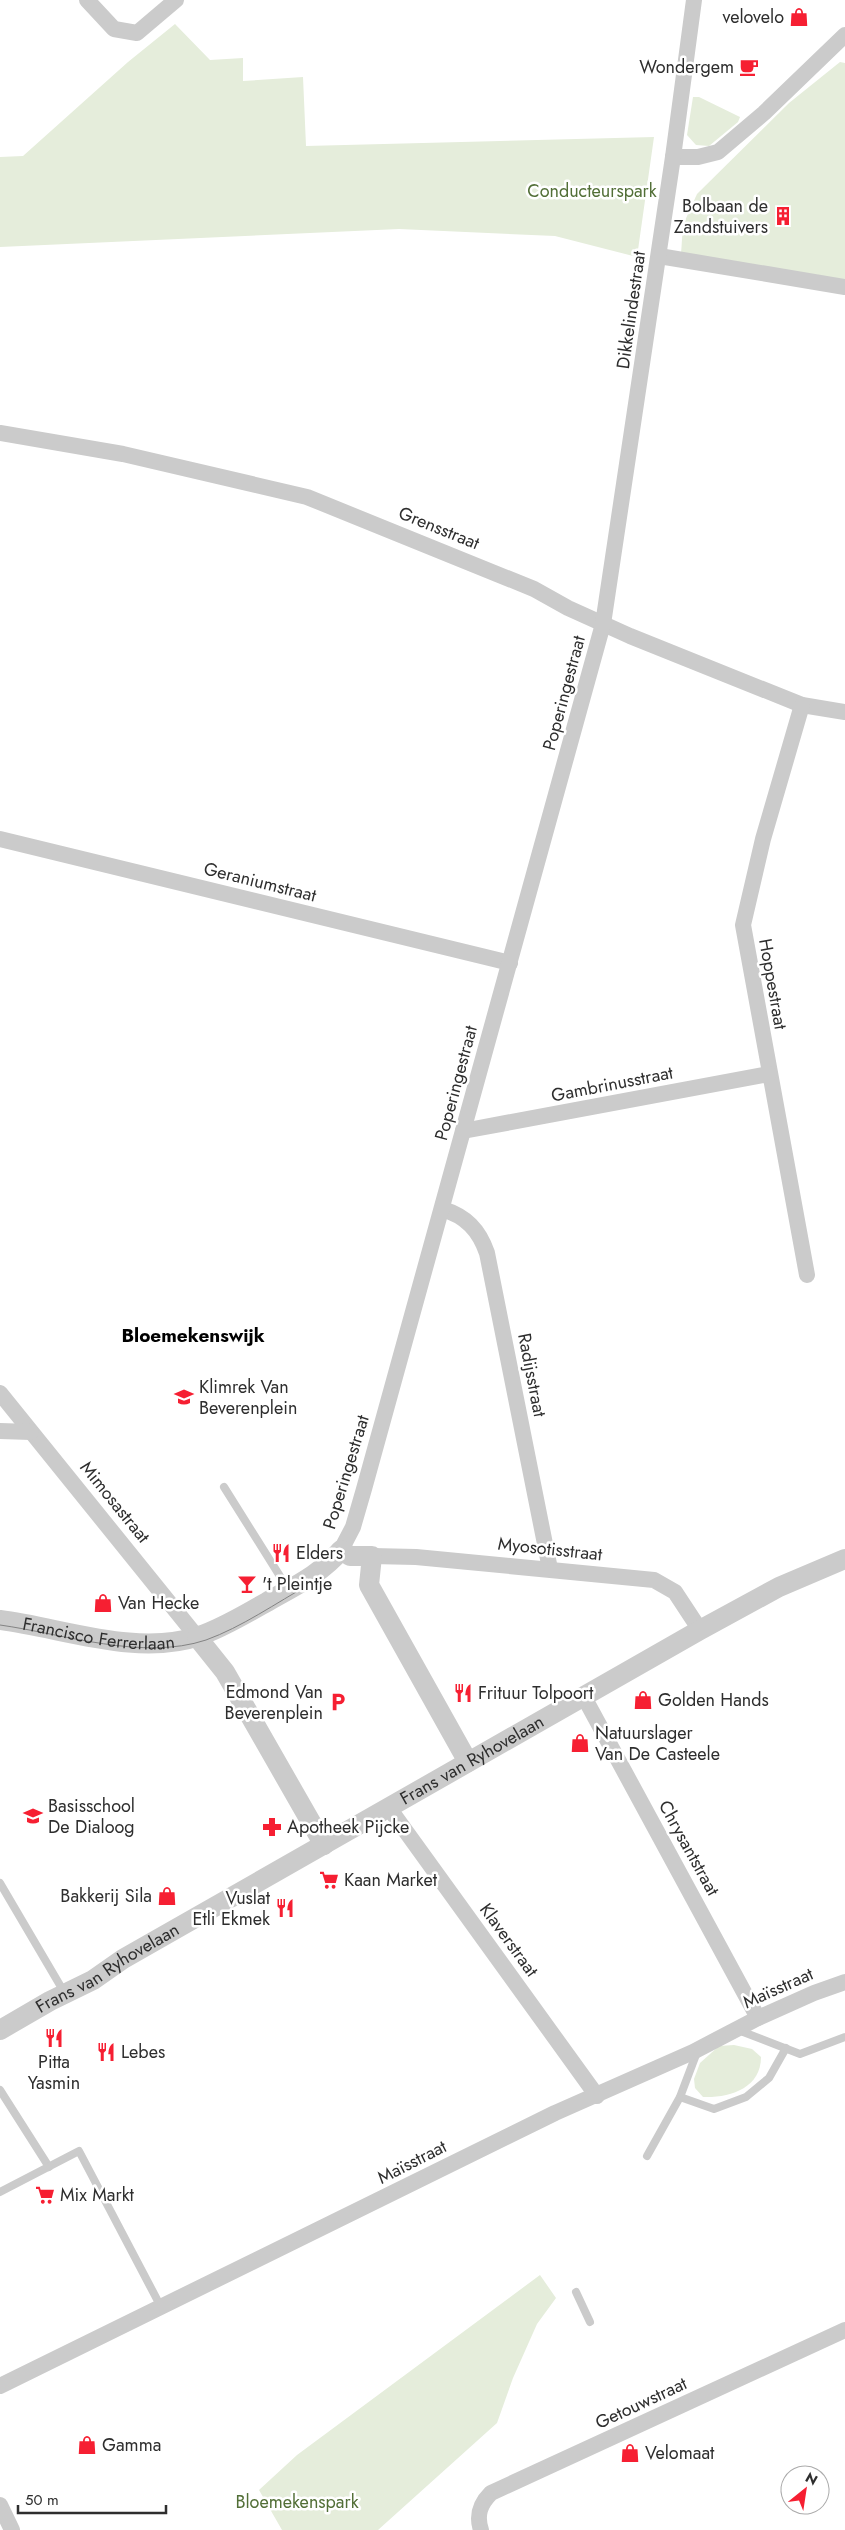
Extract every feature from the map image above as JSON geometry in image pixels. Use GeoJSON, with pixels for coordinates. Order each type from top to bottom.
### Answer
{"type":"FeatureCollection","features":[{"type":"Feature","properties":{"kind":"street"},"geometry":{"type":"LineString","coordinates":[[87,0],[114,29],[137,33],[176,0]]}},
{"type":"Feature","properties":{"kind":"street","name":"Dikkelindestraat"},"geometry":{"type":"LineString","coordinates":[[604,624],[674,157],[694,0]]}},
{"type":"Feature","properties":{"kind":"street"},"geometry":{"type":"LineString","coordinates":[[674,157],[698,157],[718,152],[764,113],[843,40]]}},
{"type":"Feature","properties":{"kind":"street"},"geometry":{"type":"LineString","coordinates":[[659,256],[845,287]]}},
{"type":"Feature","properties":{"kind":"street","name":"Grensstraat"},"geometry":{"type":"LineString","coordinates":[[0,433],[123,454],[307,497],[534,589],[568,608],[604,624],[802,705],[845,712]]}},
{"type":"Feature","properties":{"kind":"street","name":"Poperingestraat"},"geometry":{"type":"LineString","coordinates":[[341,1550],[355,1521],[604,624]]}},
{"type":"Feature","properties":{"kind":"street","name":"Hoppestraat"},"geometry":{"type":"LineString","coordinates":[[802,705],[763,839],[742,925],[806,1275]]}},
{"type":"Feature","properties":{"kind":"street","name":"Geraniumstraat"},"geometry":{"type":"LineString","coordinates":[[0,839],[510,963]]}},
{"type":"Feature","properties":{"kind":"street","name":"Gambrinusstraat"},"geometry":{"type":"LineString","coordinates":[[463,1131],[769,1074]]}},
{"type":"Feature","properties":{"kind":"street","name":"Radijsstraat"},"geometry":{"type":"LineString","coordinates":[[442,1209],[467,1221],[476,1230],[488,1253],[550,1569]]}},
{"type":"Feature","properties":{"kind":"street","name":"Mimosastraat"},"geometry":{"type":"LineString","coordinates":[[0,1393],[197,1637]]}},
{"type":"Feature","properties":{"kind":"street"},"geometry":{"type":"LineString","coordinates":[[0,1431],[31,1432]]}},
{"type":"Feature","properties":{"kind":"street"},"geometry":{"type":"LineString","coordinates":[[324,1845],[225,1672],[197,1637],[230,1623],[323,1569],[341,1550],[350,1556],[372,1556],[370,1585],[468,1762]]}},
{"type":"Feature","properties":{"kind":"street","name":"Myosotisstraat"},"geometry":{"type":"LineString","coordinates":[[372,1556],[416,1557],[654,1580],[665,1584],[675,1592],[700,1630]]}},
{"type":"Feature","properties":{"kind":"street","name":"Frans van Ryhovelaan"},"geometry":{"type":"LineString","coordinates":[[0,2030],[93,1980],[123,1960],[700,1630],[780,1587],[845,1559]]}},
{"type":"Feature","properties":{"kind":"street","name":"Francisco Ferrerlaan"},"geometry":{"type":"LineString","coordinates":[[0,1620],[126,1643],[162,1643],[197,1637]]}},
{"type":"Feature","properties":{"kind":"street","name":"Chrysantstraat"},"geometry":{"type":"LineString","coordinates":[[584,1697],[758,2018]]}},
{"type":"Feature","properties":{"kind":"street","name":"Klaverstraat"},"geometry":{"type":"LineString","coordinates":[[388,1808],[597,2096]]}},
{"type":"Feature","properties":{"kind":"street","name":"Maïsstraat"},"geometry":{"type":"LineString","coordinates":[[0,2386],[555,2113],[697,2050],[758,2018],[814,1993],[845,1982]]}},
{"type":"Feature","properties":{"kind":"street","name":"Getouwstraat"},"geometry":{"type":"LineString","coordinates":[[481,2530],[479,2513],[483,2501],[491,2493],[845,2330]]}},
{"type":"Feature","properties":{"kind":"street"},"geometry":{"type":"LineString","coordinates":[[0,2505],[12,2530]]}},
{"type":"Feature","properties":{"kind":"lane"},"geometry":{"type":"LineString","coordinates":[[224,1487],[288,1590]]}},
{"type":"Feature","properties":{"kind":"lane"},"geometry":{"type":"LineString","coordinates":[[0,1883],[65,1994]]}},
{"type":"Feature","properties":{"kind":"lane"},"geometry":{"type":"LineString","coordinates":[[736,2030],[800,2054],[845,2037]]}},
{"type":"Feature","properties":{"kind":"lane"},"geometry":{"type":"LineString","coordinates":[[680,2097],[714,2109],[746,2097],[769,2078],[786,2048]]}},
{"type":"Feature","properties":{"kind":"lane"},"geometry":{"type":"LineString","coordinates":[[647,2156],[680,2097],[697,2050]]}},
{"type":"Feature","properties":{"kind":"lane"},"geometry":{"type":"LineString","coordinates":[[0,2090],[48,2167]]}},
{"type":"Feature","properties":{"kind":"lane"},"geometry":{"type":"LineString","coordinates":[[0,2192],[79,2152],[161,2307]]}},
{"type":"Feature","properties":{"kind":"lane"},"geometry":{"type":"LineString","coordinates":[[576,2292],[590,2322]]}},
{"type":"Feature","properties":{"kind":"green space","name":"Conducteurspark"},"geometry":{"type":"Polygon","coordinates":[[[175,24],[210,60],[243,58],[243,81],[303,77],[306,146],[654,137],[637,257],[555,236],[399,229],[0,247],[0,157],[23,156],[128,62],[175,24]]]}},
{"type":"Feature","properties":{"kind":"green space"},"geometry":{"type":"Polygon","coordinates":[[[840,62],[845,63],[845,282],[681,254],[683,225],[697,194],[789,103],[840,62]]]}},
{"type":"Feature","properties":{"kind":"green space"},"geometry":{"type":"Polygon","coordinates":[[[693,97],[699,97],[740,117],[738,122],[709,146],[696,145],[687,135],[693,97]]]}},
{"type":"Feature","properties":{"kind":"green space"},"geometry":{"type":"Polygon","coordinates":[[[734,2045],[752,2049],[761,2057],[760,2068],[756,2076],[750,2084],[733,2093],[723,2096],[703,2097],[695,2088],[694,2079],[700,2063],[719,2046],[734,2045]]]}},
{"type":"Feature","properties":{"kind":"green space","name":"Bloemekenspark"},"geometry":{"type":"Polygon","coordinates":[[[540,2275],[556,2298],[537,2324],[513,2378],[497,2423],[378,2530],[282,2530],[259,2490],[297,2455],[540,2275]]]}},
{"type":"Feature","properties":{"kind":"tram line"},"geometry":{"type":"LineString","coordinates":[[0,1625],[103,1644],[156,1648],[182,1646],[219,1635],[310,1584]]}},
{"type":"Feature","properties":{"kind":"place","name":"velovelo"},"geometry":{"type":"Point","coordinates":[799,17]}},
{"type":"Feature","properties":{"kind":"place","name":"Wondergem"},"geometry":{"type":"Point","coordinates":[749,67]}},
{"type":"Feature","properties":{"kind":"place","name":"Bolbaan de Zandstuivers"},"geometry":{"type":"Point","coordinates":[783,216]}},
{"type":"Feature","properties":{"kind":"place","name":"Klimrek Van Beverenplein"},"geometry":{"type":"Point","coordinates":[184,1397]}},
{"type":"Feature","properties":{"kind":"place","name":"Elders"},"geometry":{"type":"Point","coordinates":[281,1553]}},
{"type":"Feature","properties":{"kind":"place","name":"'t Pleintje"},"geometry":{"type":"Point","coordinates":[247,1584]}},
{"type":"Feature","properties":{"kind":"place","name":"Van Hecke"},"geometry":{"type":"Point","coordinates":[103,1603]}},
{"type":"Feature","properties":{"kind":"place","name":"Frituur Tolpoort"},"geometry":{"type":"Point","coordinates":[463,1693]}},
{"type":"Feature","properties":{"kind":"place","name":"Golden Hands"},"geometry":{"type":"Point","coordinates":[643,1700]}},
{"type":"Feature","properties":{"kind":"place","name":"Edmond Van Beverenplein"},"geometry":{"type":"Point","coordinates":[338,1702]}},
{"type":"Feature","properties":{"kind":"place","name":"Natuurslager Van De Casteele"},"geometry":{"type":"Point","coordinates":[580,1743]}},
{"type":"Feature","properties":{"kind":"place","name":"Basisschool De Dialoog"},"geometry":{"type":"Point","coordinates":[33,1816]}},
{"type":"Feature","properties":{"kind":"place","name":"Apotheek Pijcke"},"geometry":{"type":"Point","coordinates":[272,1827]}},
{"type":"Feature","properties":{"kind":"place","name":"Kaan Market"},"geometry":{"type":"Point","coordinates":[329,1880]}},
{"type":"Feature","properties":{"kind":"place","name":"Bakkerij Sila"},"geometry":{"type":"Point","coordinates":[167,1896]}},
{"type":"Feature","properties":{"kind":"place","name":"Vuslat Etli Ekmek"},"geometry":{"type":"Point","coordinates":[285,1908]}},
{"type":"Feature","properties":{"kind":"place","name":"Pitta Yasmin"},"geometry":{"type":"Point","coordinates":[54,2038]}},
{"type":"Feature","properties":{"kind":"place","name":"Lebes"},"geometry":{"type":"Point","coordinates":[106,2052]}},
{"type":"Feature","properties":{"kind":"place","name":"Mix Markt"},"geometry":{"type":"Point","coordinates":[45,2195]}},
{"type":"Feature","properties":{"kind":"place","name":"Gamma"},"geometry":{"type":"Point","coordinates":[87,2445]}},
{"type":"Feature","properties":{"kind":"place","name":"Velomaat"},"geometry":{"type":"Point","coordinates":[630,2453]}},
{"type":"Feature","properties":{"kind":"district","name":"Bloemekenswijk"},"geometry":{"type":"Point","coordinates":[193,1335]}}]}
